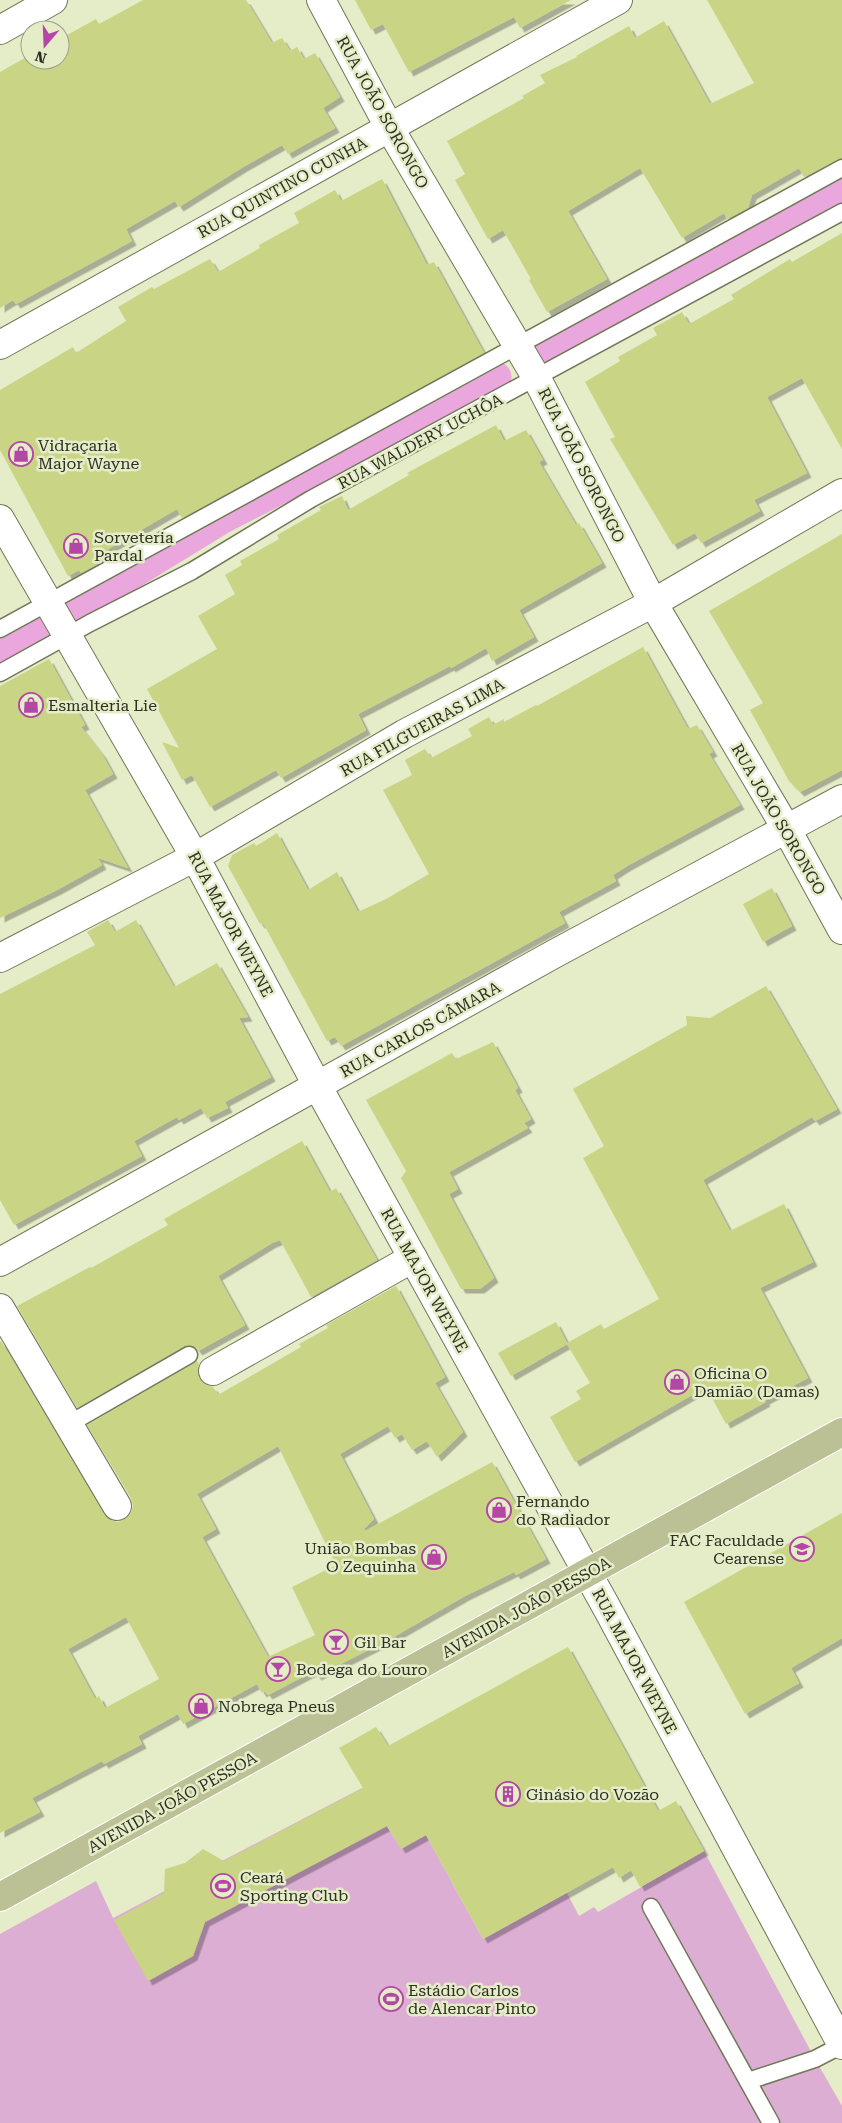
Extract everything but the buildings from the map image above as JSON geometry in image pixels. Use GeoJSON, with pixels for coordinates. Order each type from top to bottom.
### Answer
{"type":"FeatureCollection","features":[{"type":"Feature","properties":{"kind":"main road","name":"AVENIDA JOÃO PESSOA"},"geometry":{"type":"LineString","coordinates":[[0,1897],[842,1432]]}},
{"type":"Feature","properties":{"kind":"street"},"geometry":{"type":"LineString","coordinates":[[0,30],[53,0]]}},
{"type":"Feature","properties":{"kind":"street","name":"RUA JOÃO SORONGO"},"geometry":{"type":"LineString","coordinates":[[321,0],[389,127],[537,377],[654,603],[786,828],[842,930]]}},
{"type":"Feature","properties":{"kind":"street","name":"RUA QUINTINO CUNHA"},"geometry":{"type":"LineString","coordinates":[[0,345],[618,0]]}},
{"type":"Feature","properties":{"kind":"street","name":"RUA FILGUEIRAS LIMA"},"geometry":{"type":"LineString","coordinates":[[0,958],[195,857],[404,734],[654,603],[842,493]]}},
{"type":"Feature","properties":{"kind":"street","name":"RUA MAJOR WEYNE"},"geometry":{"type":"LineString","coordinates":[[0,519],[195,857],[318,1087],[587,1574],[842,2045]]}},
{"type":"Feature","properties":{"kind":"street","name":"RUA CARLOS CÂMARA"},"geometry":{"type":"LineString","coordinates":[[0,1262],[318,1087],[554,954],[842,799]]}},
{"type":"Feature","properties":{"kind":"street"},"geometry":{"type":"LineString","coordinates":[[213,1371],[413,1258]]}},
{"type":"Feature","properties":{"kind":"street"},"geometry":{"type":"LineString","coordinates":[[0,1308],[117,1506]]}},
{"type":"Feature","properties":{"kind":"lane"},"geometry":{"type":"LineString","coordinates":[[0,629],[519,347],[842,168]]}},
{"type":"Feature","properties":{"kind":"lane","name":"RUA WALDERY UCHÔA"},"geometry":{"type":"LineString","coordinates":[[0,673],[66,636],[192,572],[311,500],[842,212]]}},
{"type":"Feature","properties":{"kind":"lane"},"geometry":{"type":"LineString","coordinates":[[69,1424],[189,1355]]}},
{"type":"Feature","properties":{"kind":"lane"},"geometry":{"type":"LineString","coordinates":[[651,1907],[771,2123]]}},
{"type":"Feature","properties":{"kind":"lane"},"geometry":{"type":"LineString","coordinates":[[748,2081],[814,2059],[842,2045]]}},
{"type":"Feature","properties":{"kind":"shaded area","name":"Estádio Carlos de Alencar Pinto"},"geometry":{"type":"Polygon","coordinates":[[[362,1788],[401,1848],[426,1835],[483,1939],[567,1893],[579,1916],[594,1907],[598,1912],[704,1851],[842,2106],[842,2123],[0,2123],[0,1934],[96,1881],[113,1918],[362,1788]]]}},
{"type":"Feature","properties":{"kind":"waterway"},"geometry":{"type":"LineString","coordinates":[[549,350],[842,190]]}},
{"type":"Feature","properties":{"kind":"waterway"},"geometry":{"type":"LineString","coordinates":[[0,651],[35,633],[221,519],[496,377]]}},
{"type":"Feature","properties":{"kind":"place","name":"Vidraçaria Major Wayne"},"geometry":{"type":"Point","coordinates":[21,454]}},
{"type":"Feature","properties":{"kind":"place","name":"Sorveteria Pardal"},"geometry":{"type":"Point","coordinates":[76,546]}},
{"type":"Feature","properties":{"kind":"place","name":"Esmalteria Lie"},"geometry":{"type":"Point","coordinates":[31,705]}},
{"type":"Feature","properties":{"kind":"place","name":"Oficina O Damião (Damas)"},"geometry":{"type":"Point","coordinates":[677,1382]}},
{"type":"Feature","properties":{"kind":"place","name":"Fernando do Radiador"},"geometry":{"type":"Point","coordinates":[499,1510]}},
{"type":"Feature","properties":{"kind":"place","name":"FAC Faculdade Cearense"},"geometry":{"type":"Point","coordinates":[802,1549]}},
{"type":"Feature","properties":{"kind":"place","name":"União Bombas O Zequinha"},"geometry":{"type":"Point","coordinates":[434,1557]}},
{"type":"Feature","properties":{"kind":"place","name":"Gil Bar"},"geometry":{"type":"Point","coordinates":[336,1642]}},
{"type":"Feature","properties":{"kind":"place","name":"Bodega do Louro"},"geometry":{"type":"Point","coordinates":[278,1669]}},
{"type":"Feature","properties":{"kind":"place","name":"Nobrega Pneus"},"geometry":{"type":"Point","coordinates":[201,1706]}},
{"type":"Feature","properties":{"kind":"place","name":"Ginásio do Vozão"},"geometry":{"type":"Point","coordinates":[508,1794]}},
{"type":"Feature","properties":{"kind":"place","name":"Ceará Sporting Club"},"geometry":{"type":"Point","coordinates":[223,1886]}},
{"type":"Feature","properties":{"kind":"place","name":"Estádio Carlos de Alencar Pinto"},"geometry":{"type":"Point","coordinates":[391,1999]}}]}
